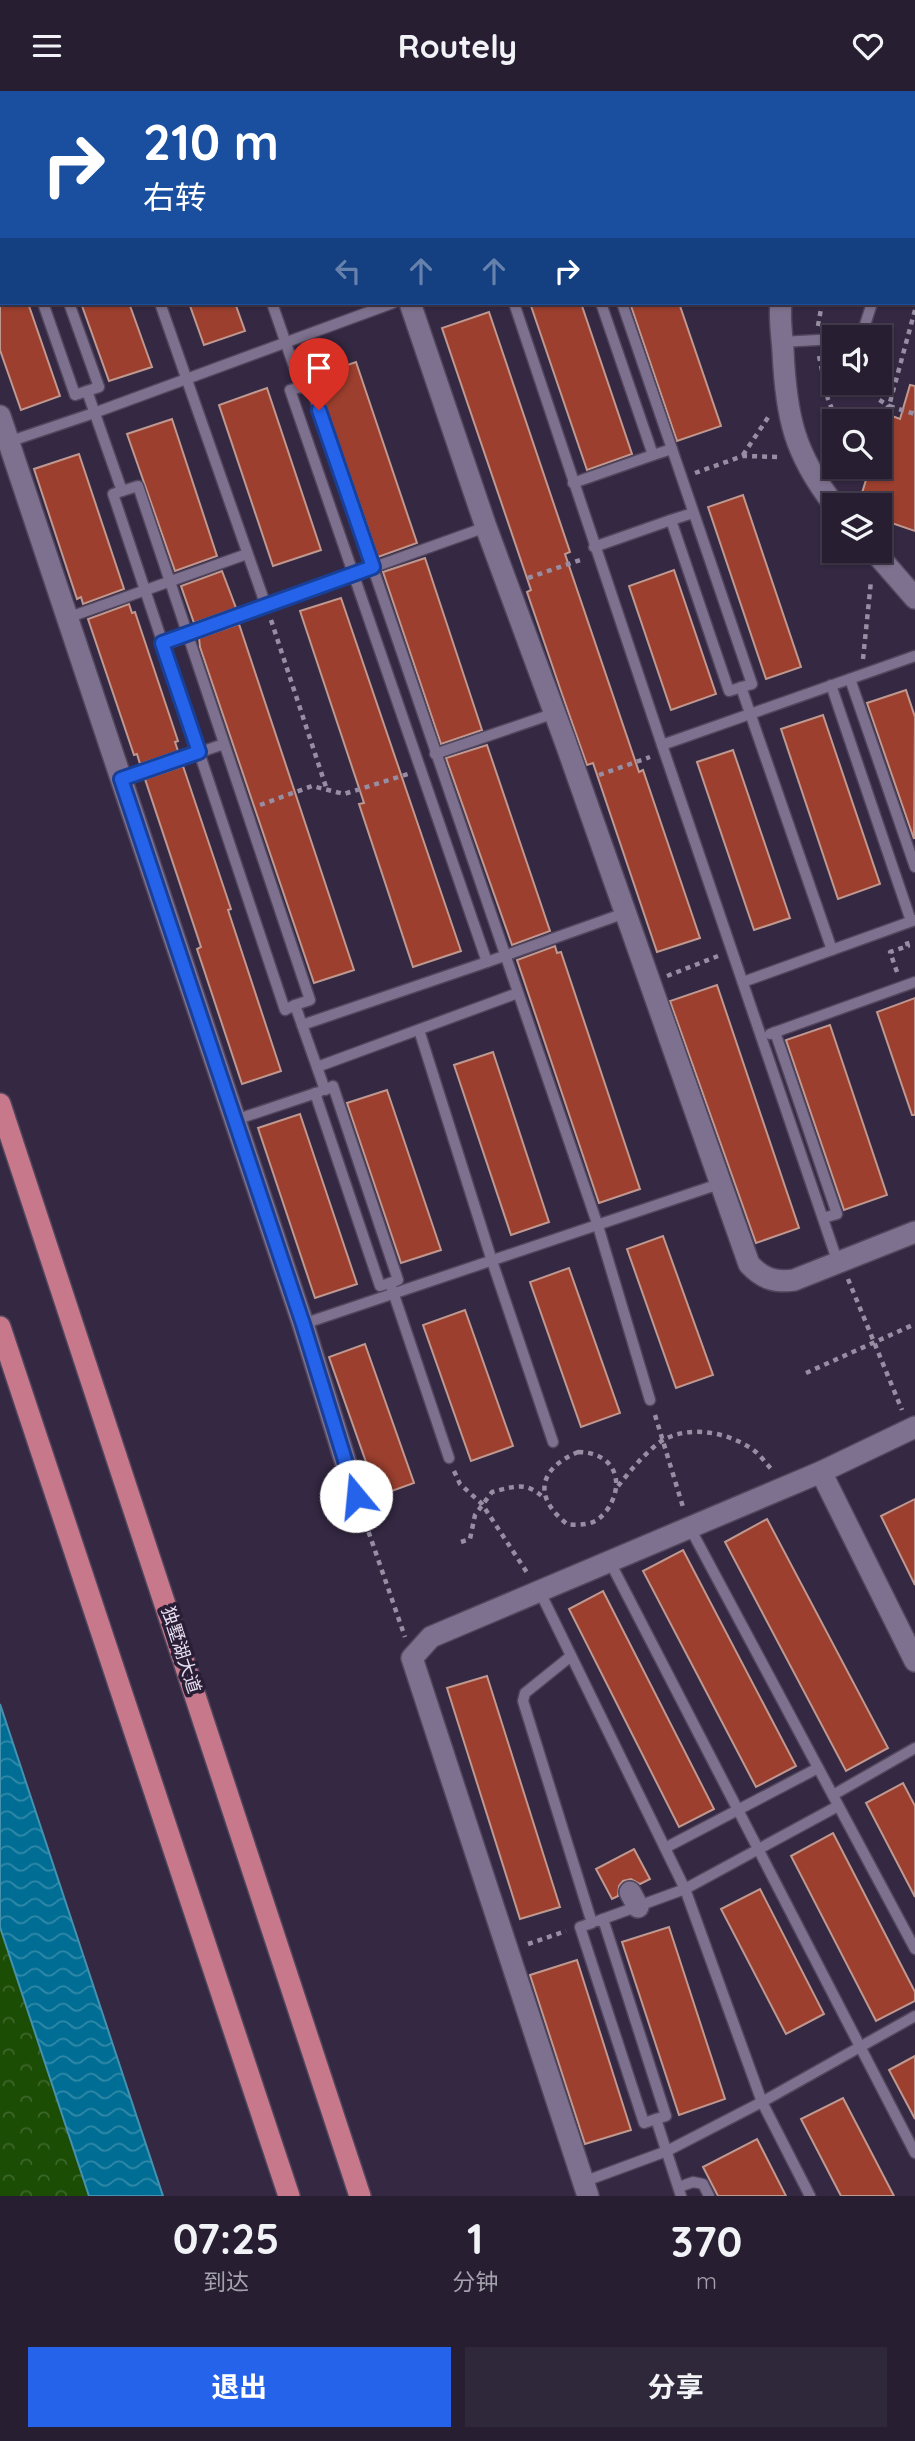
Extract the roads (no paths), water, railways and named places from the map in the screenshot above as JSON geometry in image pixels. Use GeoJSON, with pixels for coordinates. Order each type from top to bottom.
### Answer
{"type":"FeatureCollection","features":[{"type":"Feature","properties":{"kind":"main road","name":"独墅湖大道"},"geometry":{"type":"LineString","coordinates":[[0,1104],[360,2196]]}},
{"type":"Feature","properties":{"kind":"main road"},"geometry":{"type":"LineString","coordinates":[[0,1327],[289,2196]]}},
{"type":"Feature","properties":{"kind":"street"},"geometry":{"type":"LineString","coordinates":[[411,305],[486,527],[555,713],[748,1263],[760,1276],[781,1282],[794,1280],[915,1232]]}},
{"type":"Feature","properties":{"kind":"street"},"geometry":{"type":"LineString","coordinates":[[781,305],[786,399],[793,431],[814,479],[825,493]]}},
{"type":"Feature","properties":{"kind":"street"},"geometry":{"type":"LineString","coordinates":[[0,417],[303,1324],[356,1496]]}},
{"type":"Feature","properties":{"kind":"street"},"geometry":{"type":"LineString","coordinates":[[884,563],[915,598]]}},
{"type":"Feature","properties":{"kind":"street"},"geometry":{"type":"LineString","coordinates":[[586,2189],[412,1658],[431,1637],[913,1431]]}},
{"type":"Feature","properties":{"kind":"street"},"geometry":{"type":"LineString","coordinates":[[821,1472],[915,1661]]}},
{"type":"Feature","properties":{"kind":"lane"},"geometry":{"type":"LineString","coordinates":[[44,305],[75,395],[99,387],[70,305]]}},
{"type":"Feature","properties":{"kind":"lane"},"geometry":{"type":"LineString","coordinates":[[161,305],[266,606]]}},
{"type":"Feature","properties":{"kind":"lane"},"geometry":{"type":"LineString","coordinates":[[273,305],[301,387]]}},
{"type":"Feature","properties":{"kind":"lane"},"geometry":{"type":"LineString","coordinates":[[8,442],[387,305]]}},
{"type":"Feature","properties":{"kind":"lane"},"geometry":{"type":"LineString","coordinates":[[515,305],[663,749],[840,1263]]}},
{"type":"Feature","properties":{"kind":"lane"},"geometry":{"type":"LineString","coordinates":[[602,305],[653,455]]}},
{"type":"Feature","properties":{"kind":"lane"},"geometry":{"type":"LineString","coordinates":[[623,305],[752,684],[729,691],[671,520]]}},
{"type":"Feature","properties":{"kind":"lane"},"geometry":{"type":"LineString","coordinates":[[865,325],[871,305]]}},
{"type":"Feature","properties":{"kind":"lane"},"geometry":{"type":"LineString","coordinates":[[782,342],[822,340]]}},
{"type":"Feature","properties":{"kind":"lane"},"geometry":{"type":"LineString","coordinates":[[487,962],[290,390],[310,384],[598,1226],[650,1399]]}},
{"type":"Feature","properties":{"kind":"lane"},"geometry":{"type":"LineString","coordinates":[[87,391],[122,491]]}},
{"type":"Feature","properties":{"kind":"lane"},"geometry":{"type":"LineString","coordinates":[[573,483],[672,449]]}},
{"type":"Feature","properties":{"kind":"lane"},"geometry":{"type":"LineString","coordinates":[[138,486],[169,582],[310,1000],[285,1010],[113,494],[138,486]]}},
{"type":"Feature","properties":{"kind":"lane"},"geometry":{"type":"LineString","coordinates":[[596,551],[693,513]]}},
{"type":"Feature","properties":{"kind":"lane"},"geometry":{"type":"LineString","coordinates":[[162,643],[486,527]]}},
{"type":"Feature","properties":{"kind":"lane"},"geometry":{"type":"LineString","coordinates":[[66,618],[247,554]]}},
{"type":"Feature","properties":{"kind":"lane"},"geometry":{"type":"LineString","coordinates":[[663,749],[750,714],[915,656]]}},
{"type":"Feature","properties":{"kind":"lane"},"geometry":{"type":"LineString","coordinates":[[856,677],[915,867]]}},
{"type":"Feature","properties":{"kind":"lane"},"geometry":{"type":"LineString","coordinates":[[743,982],[909,922],[831,685]]}},
{"type":"Feature","properties":{"kind":"lane"},"geometry":{"type":"LineString","coordinates":[[741,687],[832,950]]}},
{"type":"Feature","properties":{"kind":"lane"},"geometry":{"type":"LineString","coordinates":[[435,754],[555,713]]}},
{"type":"Feature","properties":{"kind":"lane"},"geometry":{"type":"LineString","coordinates":[[121,779],[224,744]]}},
{"type":"Feature","properties":{"kind":"lane"},"geometry":{"type":"LineString","coordinates":[[302,1025],[505,957],[625,913]]}},
{"type":"Feature","properties":{"kind":"lane"},"geometry":{"type":"LineString","coordinates":[[761,1037],[915,982]]}},
{"type":"Feature","properties":{"kind":"lane"},"geometry":{"type":"LineString","coordinates":[[317,1067],[517,993]]}},
{"type":"Feature","properties":{"kind":"lane"},"geometry":{"type":"LineString","coordinates":[[235,1120],[320,1091],[333,1086],[398,1280],[380,1286],[320,1091],[317,1067],[295,1005]]}},
{"type":"Feature","properties":{"kind":"lane"},"geometry":{"type":"LineString","coordinates":[[419,1030],[553,1442]]}},
{"type":"Feature","properties":{"kind":"lane"},"geometry":{"type":"LineString","coordinates":[[775,1032],[836,1213],[823,1218]]}},
{"type":"Feature","properties":{"kind":"lane"},"geometry":{"type":"LineString","coordinates":[[303,1324],[719,1184]]}},
{"type":"Feature","properties":{"kind":"lane"},"geometry":{"type":"LineString","coordinates":[[390,1283],[449,1458]]}},
{"type":"Feature","properties":{"kind":"lane"},"geometry":{"type":"LineString","coordinates":[[690,1528],[915,1949]]}},
{"type":"Feature","properties":{"kind":"lane"},"geometry":{"type":"LineString","coordinates":[[610,1562],[915,2153]]}},
{"type":"Feature","properties":{"kind":"lane"},"geometry":{"type":"LineString","coordinates":[[540,1592],[685,1889],[762,2102],[810,2196]]}},
{"type":"Feature","properties":{"kind":"lane"},"geometry":{"type":"LineString","coordinates":[[572,1656],[525,1693],[523,1701],[598,1921],[666,2116],[644,2123],[580,1927],[598,1921],[634,1899],[685,1889],[838,1806]]}},
{"type":"Feature","properties":{"kind":"lane"},"geometry":{"type":"LineString","coordinates":[[833,1795],[915,1748]]}},
{"type":"Feature","properties":{"kind":"lane"},"geometry":{"type":"LineString","coordinates":[[665,1848],[818,1768]]}},
{"type":"Feature","properties":{"kind":"lane"},"geometry":{"type":"LineString","coordinates":[[586,2189],[762,2102],[915,2016]]}},
{"type":"Feature","properties":{"kind":"lane"},"geometry":{"type":"LineString","coordinates":[[656,2119],[680,2192],[692,2182],[697,2182],[703,2184],[709,2196]]}},
{"type":"Feature","properties":{"kind":"water"},"geometry":{"type":"Polygon","coordinates":[[[0,1704],[163,2196],[89,2196],[0,1927],[0,1704]]]}}]}
